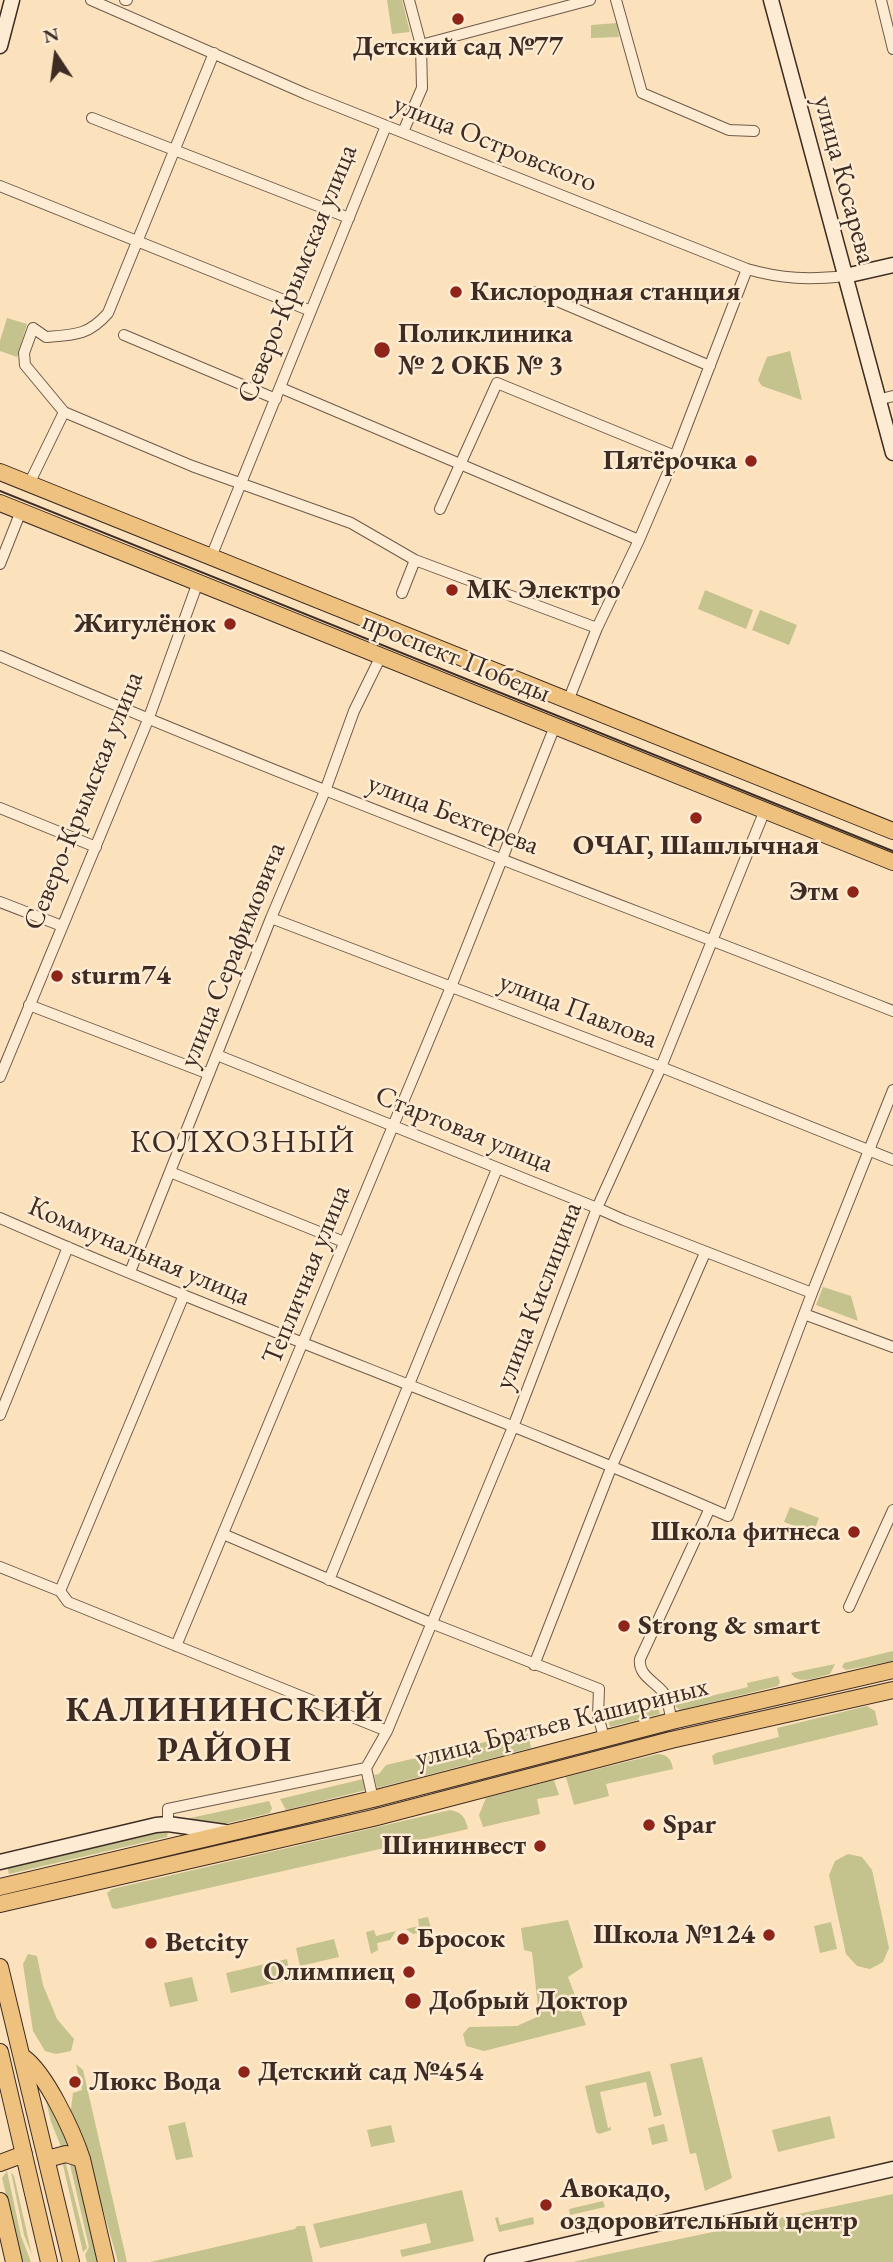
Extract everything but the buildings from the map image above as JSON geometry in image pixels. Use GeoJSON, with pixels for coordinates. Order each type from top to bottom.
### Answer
{"type":"FeatureCollection","features":[{"type":"Feature","properties":{"kind":"main road"},"geometry":{"type":"LineString","coordinates":[[0,46],[12,0]]}},
{"type":"Feature","properties":{"kind":"main road","name":"улица Косарева"},"geometry":{"type":"LineString","coordinates":[[771,0],[893,453]]}},
{"type":"Feature","properties":{"kind":"main road","name":"улица Островского"},"geometry":{"type":"LineString","coordinates":[[845,276],[893,265]]}},
{"type":"Feature","properties":{"kind":"main road","name":"проспект Победы"},"geometry":{"type":"LineString","coordinates":[[0,472],[893,831]]}},
{"type":"Feature","properties":{"kind":"main road","name":"проспект Победы"},"geometry":{"type":"LineString","coordinates":[[0,503],[893,862]]}},
{"type":"Feature","properties":{"kind":"main road","name":"улица Братьев Кашириных"},"geometry":{"type":"LineString","coordinates":[[0,1887],[373,1799],[672,1721],[893,1670]]}},
{"type":"Feature","properties":{"kind":"main road","name":"улица Братьев Кашириных"},"geometry":{"type":"LineString","coordinates":[[0,1905],[373,1818],[671,1740],[893,1690]]}},
{"type":"Feature","properties":{"kind":"main road"},"geometry":{"type":"LineString","coordinates":[[0,1862],[162,1825],[230,1833]]}},
{"type":"Feature","properties":{"kind":"main road"},"geometry":{"type":"LineString","coordinates":[[0,1967],[71,2262]]}},
{"type":"Feature","properties":{"kind":"main road"},"geometry":{"type":"LineString","coordinates":[[0,2052],[49,2262]]}},
{"type":"Feature","properties":{"kind":"main road"},"geometry":{"type":"LineString","coordinates":[[23,2057],[36,2068],[75,2140],[82,2159],[106,2262]]}},
{"type":"Feature","properties":{"kind":"main road"},"geometry":{"type":"LineString","coordinates":[[0,2163],[24,2154]]}},
{"type":"Feature","properties":{"kind":"main road"},"geometry":{"type":"LineString","coordinates":[[47,2159],[66,2154],[82,2159]]}},
{"type":"Feature","properties":{"kind":"main road"},"geometry":{"type":"LineString","coordinates":[[492,2262],[893,2169]]}},
{"type":"Feature","properties":{"kind":"main road"},"geometry":{"type":"LineString","coordinates":[[0,2201],[14,2262]]}},
{"type":"Feature","properties":{"kind":"street","name":"улица Островского"},"geometry":{"type":"LineString","coordinates":[[91,0],[306,94],[747,269],[772,276],[811,280],[845,276]]}},
{"type":"Feature","properties":{"kind":"street"},"geometry":{"type":"LineString","coordinates":[[403,132],[422,88],[421,45],[409,0]]}},
{"type":"Feature","properties":{"kind":"street"},"geometry":{"type":"LineString","coordinates":[[421,45],[590,0]]}},
{"type":"Feature","properties":{"kind":"street"},"geometry":{"type":"LineString","coordinates":[[616,0],[642,93],[729,130],[754,131]]}},
{"type":"Feature","properties":{"kind":"street"},"geometry":{"type":"LineString","coordinates":[[881,0],[893,49]]}},
{"type":"Feature","properties":{"kind":"street"},"geometry":{"type":"LineString","coordinates":[[214,53],[176,149],[135,241],[108,313],[95,328],[64,336],[46,337],[33,328],[24,353],[25,365],[64,411],[192,466],[351,523],[415,560],[597,628]]}},
{"type":"Feature","properties":{"kind":"street"},"geometry":{"type":"LineString","coordinates":[[92,118],[349,218]]}},
{"type":"Feature","properties":{"kind":"street","name":"Северо-Крымская улица"},"geometry":{"type":"LineString","coordinates":[[211,557],[386,126]]}},
{"type":"Feature","properties":{"kind":"street"},"geometry":{"type":"LineString","coordinates":[[0,186],[311,311]]}},
{"type":"Feature","properties":{"kind":"street"},"geometry":{"type":"LineString","coordinates":[[568,701],[597,628],[675,456],[747,269]]}},
{"type":"Feature","properties":{"kind":"street"},"geometry":{"type":"LineString","coordinates":[[536,292],[710,366]]}},
{"type":"Feature","properties":{"kind":"street"},"geometry":{"type":"LineString","coordinates":[[124,335],[276,399]]}},
{"type":"Feature","properties":{"kind":"street"},"geometry":{"type":"LineString","coordinates":[[440,509],[497,383],[675,456]]}},
{"type":"Feature","properties":{"kind":"street"},"geometry":{"type":"LineString","coordinates":[[281,388],[639,540]]}},
{"type":"Feature","properties":{"kind":"street"},"geometry":{"type":"LineString","coordinates":[[877,400],[893,396]]}},
{"type":"Feature","properties":{"kind":"street"},"geometry":{"type":"LineString","coordinates":[[29,484],[64,411]]}},
{"type":"Feature","properties":{"kind":"street"},"geometry":{"type":"LineString","coordinates":[[0,564],[21,510]]}},
{"type":"Feature","properties":{"kind":"street"},"geometry":{"type":"LineString","coordinates":[[402,593],[415,560]]}},
{"type":"Feature","properties":{"kind":"street","name":"Северо-Крымская улица"},"geometry":{"type":"LineString","coordinates":[[0,1077],[148,720],[198,582]]}},
{"type":"Feature","properties":{"kind":"street","name":"улица Бехтерева"},"geometry":{"type":"LineString","coordinates":[[0,656],[148,720],[325,791],[893,1012]]}},
{"type":"Feature","properties":{"kind":"street","name":"улица Серафимовича"},"geometry":{"type":"LineString","coordinates":[[130,1272],[271,918],[325,791],[354,711],[381,656]]}},
{"type":"Feature","properties":{"kind":"street","name":"Тепличная улица"},"geometry":{"type":"LineString","coordinates":[[176,1646],[451,987],[555,726]]}},
{"type":"Feature","properties":{"kind":"street"},"geometry":{"type":"LineString","coordinates":[[0,808],[96,847]]}},
{"type":"Feature","properties":{"kind":"street","name":"улица Кислицина"},"geometry":{"type":"LineString","coordinates":[[366,1768],[387,1731],[432,1623],[513,1427],[597,1208],[661,1067],[765,810]]}},
{"type":"Feature","properties":{"kind":"street"},"geometry":{"type":"LineString","coordinates":[[0,902],[62,926]]}},
{"type":"Feature","properties":{"kind":"street","name":"улица Павлова"},"geometry":{"type":"LineString","coordinates":[[271,918],[661,1067],[893,1160]]}},
{"type":"Feature","properties":{"kind":"street"},"geometry":{"type":"LineString","coordinates":[[29,1005],[209,1074]]}},
{"type":"Feature","properties":{"kind":"street","name":"Стартовая улица"},"geometry":{"type":"LineString","coordinates":[[217,1055],[705,1253],[812,1293]]}},
{"type":"Feature","properties":{"kind":"street"},"geometry":{"type":"LineString","coordinates":[[893,1090],[804,1314],[893,1347]]}},
{"type":"Feature","properties":{"kind":"street"},"geometry":{"type":"LineString","coordinates":[[329,1580],[496,1169]]}},
{"type":"Feature","properties":{"kind":"street"},"geometry":{"type":"LineString","coordinates":[[170,1172],[344,1242]]}},
{"type":"Feature","properties":{"kind":"street","name":"Коммунальная улица"},"geometry":{"type":"LineString","coordinates":[[0,1218],[303,1345],[513,1427],[728,1516],[804,1314]]}},
{"type":"Feature","properties":{"kind":"street"},"geometry":{"type":"LineString","coordinates":[[0,1415],[68,1247]]}},
{"type":"Feature","properties":{"kind":"street"},"geometry":{"type":"LineString","coordinates":[[534,1665],[611,1468],[705,1253]]}},
{"type":"Feature","properties":{"kind":"street"},"geometry":{"type":"LineString","coordinates":[[60,1591],[184,1295]]}},
{"type":"Feature","properties":{"kind":"street"},"geometry":{"type":"LineString","coordinates":[[672,1721],[665,1694],[642,1672],[640,1659],[710,1508]]}},
{"type":"Feature","properties":{"kind":"street"},"geometry":{"type":"LineString","coordinates":[[849,1607],[893,1510]]}},
{"type":"Feature","properties":{"kind":"street"},"geometry":{"type":"LineString","coordinates":[[223,1535],[534,1665],[599,1689],[598,1716],[604,1738]]}},
{"type":"Feature","properties":{"kind":"street"},"geometry":{"type":"LineString","coordinates":[[0,1567],[60,1591],[68,1602],[387,1731]]}},
{"type":"Feature","properties":{"kind":"street"},"geometry":{"type":"LineString","coordinates":[[162,1825],[168,1809],[366,1768],[373,1799]]}},
{"type":"Feature","properties":{"kind":"shaded area"},"geometry":{"type":"Polygon","coordinates":[[[387,0],[402,0],[410,32],[392,34],[387,0]]]}},
{"type":"Feature","properties":{"kind":"shaded area"},"geometry":{"type":"Polygon","coordinates":[[[617,23],[619,37],[591,38],[591,25],[617,23]]]}},
{"type":"Feature","properties":{"kind":"shaded area"},"geometry":{"type":"Polygon","coordinates":[[[7,318],[27,324],[17,357],[0,351],[7,318]]]}},
{"type":"Feature","properties":{"kind":"shaded area"},"geometry":{"type":"Polygon","coordinates":[[[790,351],[802,400],[762,386],[758,380],[767,357],[790,351]]]}},
{"type":"Feature","properties":{"kind":"shaded area"},"geometry":{"type":"Polygon","coordinates":[[[705,590],[753,610],[746,629],[698,609],[705,590]]]}},
{"type":"Feature","properties":{"kind":"shaded area"},"geometry":{"type":"Polygon","coordinates":[[[760,610],[797,625],[789,645],[752,630],[760,610]]]}},
{"type":"Feature","properties":{"kind":"shaded area"},"geometry":{"type":"Polygon","coordinates":[[[823,1287],[851,1296],[858,1321],[816,1305],[823,1287]]]}},
{"type":"Feature","properties":{"kind":"shaded area"},"geometry":{"type":"Polygon","coordinates":[[[790,1507],[819,1518],[813,1533],[784,1522],[790,1507]]]}},
{"type":"Feature","properties":{"kind":"shaded area"},"geometry":{"type":"Polygon","coordinates":[[[893,1651],[893,1661],[846,1670],[842,1667],[844,1663],[893,1651]]]}},
{"type":"Feature","properties":{"kind":"shaded area"},"geometry":{"type":"Polygon","coordinates":[[[835,1664],[830,1674],[814,1678],[798,1679],[791,1673],[835,1664]]]}},
{"type":"Feature","properties":{"kind":"shaded area"},"geometry":{"type":"Polygon","coordinates":[[[778,1676],[778,1686],[680,1710],[674,1705],[673,1700],[679,1697],[686,1702],[748,1687],[747,1683],[778,1676]]]}},
{"type":"Feature","properties":{"kind":"shaded area"},"geometry":{"type":"Polygon","coordinates":[[[867,1706],[875,1711],[878,1725],[714,1765],[712,1756],[716,1753],[779,1737],[777,1728],[867,1706]]]}},
{"type":"Feature","properties":{"kind":"shaded area"},"geometry":{"type":"Polygon","coordinates":[[[658,1708],[660,1714],[610,1727],[608,1720],[658,1708]]]}},
{"type":"Feature","properties":{"kind":"shaded area"},"geometry":{"type":"Polygon","coordinates":[[[528,1732],[531,1748],[377,1788],[374,1775],[379,1774],[386,1765],[528,1732]]]}},
{"type":"Feature","properties":{"kind":"shaded area"},"geometry":{"type":"Polygon","coordinates":[[[658,1754],[668,1758],[673,1769],[606,1784],[609,1796],[574,1805],[566,1777],[658,1754]]]}},
{"type":"Feature","properties":{"kind":"shaded area"},"geometry":{"type":"Polygon","coordinates":[[[363,1779],[366,1790],[286,1810],[280,1799],[363,1779]]]}},
{"type":"Feature","properties":{"kind":"shaded area"},"geometry":{"type":"Polygon","coordinates":[[[554,1780],[559,1795],[537,1799],[540,1814],[483,1827],[479,1815],[486,1798],[554,1780]]]}},
{"type":"Feature","properties":{"kind":"shaded area"},"geometry":{"type":"Polygon","coordinates":[[[269,1801],[272,1808],[270,1813],[220,1825],[181,1820],[269,1801]]]}},
{"type":"Feature","properties":{"kind":"shaded area"},"geometry":{"type":"Polygon","coordinates":[[[450,1810],[462,1816],[468,1829],[116,1909],[112,1908],[107,1893],[112,1889],[450,1810]]]}},
{"type":"Feature","properties":{"kind":"shaded area"},"geometry":{"type":"Polygon","coordinates":[[[161,1830],[168,1832],[167,1837],[9,1874],[7,1866],[161,1830]]]}},
{"type":"Feature","properties":{"kind":"shaded area"},"geometry":{"type":"Polygon","coordinates":[[[848,1854],[862,1857],[872,1870],[889,1948],[883,1962],[870,1969],[857,1966],[846,1954],[829,1875],[835,1861],[848,1854]]]}},
{"type":"Feature","properties":{"kind":"shaded area"},"geometry":{"type":"Polygon","coordinates":[[[428,1917],[433,1937],[428,1936],[426,1931],[420,1932],[420,1929],[413,1934],[406,1929],[419,1926],[418,1919],[428,1917]]]}},
{"type":"Feature","properties":{"kind":"shaded area"},"geometry":{"type":"Polygon","coordinates":[[[568,1920],[583,1967],[568,1977],[586,2025],[484,2051],[466,2046],[463,2034],[469,2027],[517,2026],[539,2016],[532,1952],[524,1950],[521,1928],[568,1920]]]}},
{"type":"Feature","properties":{"kind":"shaded area"},"geometry":{"type":"Polygon","coordinates":[[[831,1922],[837,1949],[820,1953],[814,1926],[831,1922]]]}},
{"type":"Feature","properties":{"kind":"shaded area"},"geometry":{"type":"Polygon","coordinates":[[[374,1930],[376,1936],[396,1931],[390,1940],[377,1943],[378,1950],[371,1954],[366,1932],[374,1930]]]}},
{"type":"Feature","properties":{"kind":"shaded area"},"geometry":{"type":"Polygon","coordinates":[[[334,1939],[339,1957],[300,1966],[296,1948],[334,1939]]]}},
{"type":"Feature","properties":{"kind":"shaded area"},"geometry":{"type":"Polygon","coordinates":[[[28,1954],[37,1956],[43,1985],[57,2019],[74,2039],[71,2051],[56,2054],[45,2051],[33,2031],[23,1964],[28,1954]]]}},
{"type":"Feature","properties":{"kind":"shaded area"},"geometry":{"type":"Polygon","coordinates":[[[287,1959],[291,1979],[231,1993],[226,1973],[287,1959]]]}},
{"type":"Feature","properties":{"kind":"shaded area"},"geometry":{"type":"Polygon","coordinates":[[[192,1977],[198,2001],[170,2007],[164,1983],[192,1977]]]}},
{"type":"Feature","properties":{"kind":"shaded area"},"geometry":{"type":"Polygon","coordinates":[[[702,2057],[732,2178],[705,2191],[696,2153],[690,2154],[670,2064],[702,2057]]]}},
{"type":"Feature","properties":{"kind":"shaded area"},"geometry":{"type":"Polygon","coordinates":[[[76,2064],[83,2070],[127,2262],[118,2262],[82,2135],[70,2116],[73,2093],[82,2090],[76,2064]]]}},
{"type":"Feature","properties":{"kind":"shaded area"},"geometry":{"type":"Polygon","coordinates":[[[650,2071],[662,2115],[654,2117],[646,2082],[600,2092],[608,2128],[611,2127],[611,2130],[599,2134],[596,2132],[585,2086],[650,2071]]]}},
{"type":"Feature","properties":{"kind":"shaded area"},"geometry":{"type":"Polygon","coordinates":[[[44,2092],[70,2147],[62,2149],[51,2122],[44,2092]]]}},
{"type":"Feature","properties":{"kind":"shaded area"},"geometry":{"type":"Polygon","coordinates":[[[830,2116],[835,2138],[778,2152],[772,2130],[830,2116]]]}},
{"type":"Feature","properties":{"kind":"shaded area"},"geometry":{"type":"Polygon","coordinates":[[[185,2122],[193,2157],[176,2160],[168,2126],[185,2122]]]}},
{"type":"Feature","properties":{"kind":"shaded area"},"geometry":{"type":"Polygon","coordinates":[[[664,2124],[668,2141],[652,2145],[648,2128],[664,2124]]]}},
{"type":"Feature","properties":{"kind":"shaded area"},"geometry":{"type":"Polygon","coordinates":[[[391,2125],[395,2142],[371,2147],[367,2130],[391,2125]]]}},
{"type":"Feature","properties":{"kind":"shaded area"},"geometry":{"type":"Polygon","coordinates":[[[65,2160],[87,2248],[83,2252],[63,2165],[65,2160]]]}},
{"type":"Feature","properties":{"kind":"shaded area"},"geometry":{"type":"Polygon","coordinates":[[[69,2160],[74,2163],[98,2262],[87,2262],[85,2255],[89,2247],[69,2160]]]}},
{"type":"Feature","properties":{"kind":"shaded area"},"geometry":{"type":"Polygon","coordinates":[[[7,2171],[21,2236],[31,2262],[22,2262],[2,2178],[7,2171]]]}},
{"type":"Feature","properties":{"kind":"shaded area"},"geometry":{"type":"Polygon","coordinates":[[[11,2172],[14,2176],[32,2255],[24,2235],[11,2172]]]}},
{"type":"Feature","properties":{"kind":"shaded area"},"geometry":{"type":"Polygon","coordinates":[[[462,2190],[474,2241],[402,2257],[400,2250],[431,2243],[426,2223],[320,2248],[313,2224],[462,2190]]]}},
{"type":"Feature","properties":{"kind":"shaded area"},"geometry":{"type":"Polygon","coordinates":[[[893,2194],[893,2262],[573,2262],[599,2256],[893,2194]]]}},
{"type":"Feature","properties":{"kind":"shaded area"},"geometry":{"type":"Polygon","coordinates":[[[603,2201],[605,2207],[570,2215],[569,2209],[603,2201]]]}},
{"type":"Feature","properties":{"kind":"shaded area"},"geometry":{"type":"Polygon","coordinates":[[[498,2217],[500,2225],[533,2217],[534,2224],[499,2232],[495,2218],[498,2217]]]}},
{"type":"Feature","properties":{"kind":"shaded area"},"geometry":{"type":"Polygon","coordinates":[[[297,2226],[305,2226],[313,2262],[150,2262],[295,2229],[297,2226]]]}},
{"type":"Feature","properties":{"kind":"tram line"},"geometry":{"type":"LineString","coordinates":[[0,491],[893,851]]}},
{"type":"Feature","properties":{"kind":"place","name":"Детский сад №77"},"geometry":{"type":"Point","coordinates":[458,19]}},
{"type":"Feature","properties":{"kind":"place","name":"Кислородная станция"},"geometry":{"type":"Point","coordinates":[456,292]}},
{"type":"Feature","properties":{"kind":"place","name":"Поликлиника № 2 ОКБ № 3"},"geometry":{"type":"Point","coordinates":[382,350]}},
{"type":"Feature","properties":{"kind":"place","name":"Пятёрочка"},"geometry":{"type":"Point","coordinates":[751,461]}},
{"type":"Feature","properties":{"kind":"place","name":"МК Электро"},"geometry":{"type":"Point","coordinates":[452,590]}},
{"type":"Feature","properties":{"kind":"place","name":"Жигулёнок"},"geometry":{"type":"Point","coordinates":[230,624]}},
{"type":"Feature","properties":{"kind":"place","name":"ОЧАГ, Шашлычная"},"geometry":{"type":"Point","coordinates":[696,818]}},
{"type":"Feature","properties":{"kind":"place","name":"Этм"},"geometry":{"type":"Point","coordinates":[853,892]}},
{"type":"Feature","properties":{"kind":"place","name":"sturm74"},"geometry":{"type":"Point","coordinates":[57,976]}},
{"type":"Feature","properties":{"kind":"place","name":"Школа фитнеса"},"geometry":{"type":"Point","coordinates":[854,1532]}},
{"type":"Feature","properties":{"kind":"place","name":"Strong & smart"},"geometry":{"type":"Point","coordinates":[624,1626]}},
{"type":"Feature","properties":{"kind":"place","name":"Spar"},"geometry":{"type":"Point","coordinates":[649,1825]}},
{"type":"Feature","properties":{"kind":"place","name":"Шининвест"},"geometry":{"type":"Point","coordinates":[540,1846]}},
{"type":"Feature","properties":{"kind":"place","name":"Школа №124"},"geometry":{"type":"Point","coordinates":[769,1935]}},
{"type":"Feature","properties":{"kind":"place","name":"Бросок"},"geometry":{"type":"Point","coordinates":[403,1939]}},
{"type":"Feature","properties":{"kind":"place","name":"Betcity"},"geometry":{"type":"Point","coordinates":[151,1943]}},
{"type":"Feature","properties":{"kind":"place","name":"Олимпиец"},"geometry":{"type":"Point","coordinates":[409,1972]}},
{"type":"Feature","properties":{"kind":"place","name":"Добрый Доктор"},"geometry":{"type":"Point","coordinates":[413,2001]}},
{"type":"Feature","properties":{"kind":"place","name":"Детский сад №454"},"geometry":{"type":"Point","coordinates":[244,2072]}},
{"type":"Feature","properties":{"kind":"place","name":"Люкс Вода"},"geometry":{"type":"Point","coordinates":[75,2082]}},
{"type":"Feature","properties":{"kind":"place","name":"Авокадо, оздоровительный центр"},"geometry":{"type":"Point","coordinates":[546,2205]}},
{"type":"Feature","properties":{"kind":"district","name":"КОЛХОЗНЫЙ"},"geometry":{"type":"Point","coordinates":[243,1143]}},
{"type":"Feature","properties":{"kind":"district","name":"КАЛИНИНСКИЙ РАЙОН"},"geometry":{"type":"Point","coordinates":[225,1731]}}]}
